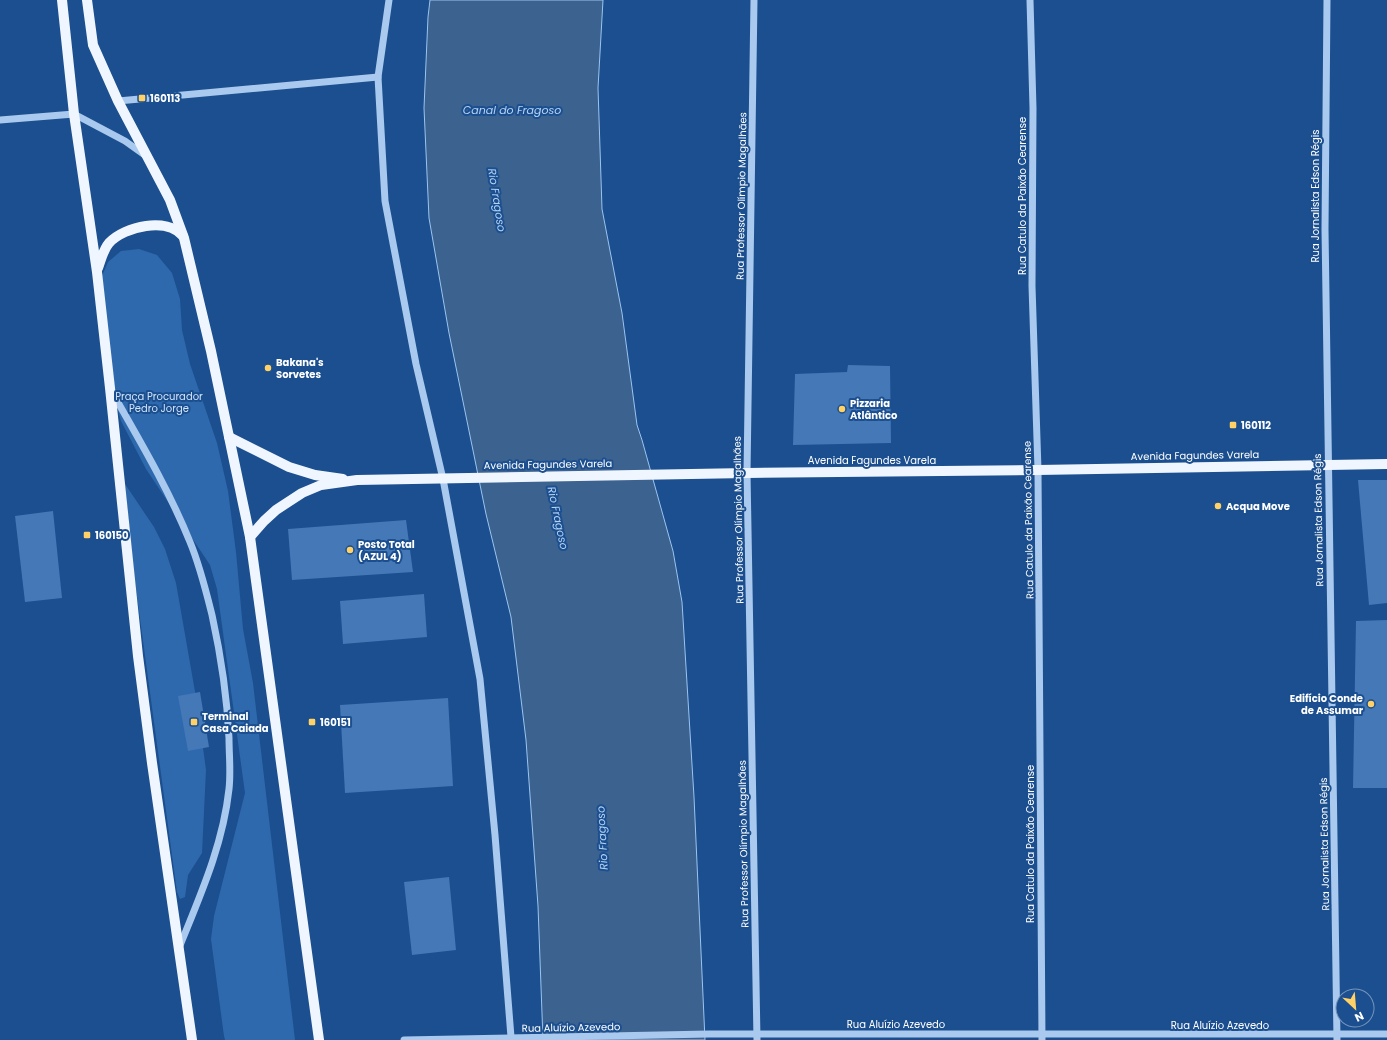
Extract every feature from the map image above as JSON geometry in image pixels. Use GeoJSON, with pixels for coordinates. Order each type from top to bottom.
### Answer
{"type":"FeatureCollection","features":[{"type":"Feature","properties":{"kind":"main road"},"geometry":{"type":"LineString","coordinates":[[62,0],[74,114],[96,272],[110,388],[138,656],[193,1040]]}},
{"type":"Feature","properties":{"kind":"main road"},"geometry":{"type":"LineString","coordinates":[[87,0],[93,46],[118,101],[170,200],[184,238],[211,351],[250,537],[320,1040]]}},
{"type":"Feature","properties":{"kind":"main road"},"geometry":{"type":"LineString","coordinates":[[96,272],[106,247],[110,242],[131,230],[144,226],[163,226],[178,231],[184,238]]}},
{"type":"Feature","properties":{"kind":"main road","name":"Avenida Fagundes Varela"},"geometry":{"type":"LineString","coordinates":[[229,437],[289,467],[315,475],[356,480]]}},
{"type":"Feature","properties":{"kind":"main road","name":"Avenida Fagundes Varela"},"geometry":{"type":"LineString","coordinates":[[250,537],[276,510],[302,493],[321,485],[356,480],[1387,464]]}},
{"type":"Feature","properties":{"kind":"street"},"geometry":{"type":"LineString","coordinates":[[389,0],[378,77],[385,201],[416,364],[443,479],[480,679],[496,835],[511,1037]]}},
{"type":"Feature","properties":{"kind":"street","name":"Rua Professor Olímpio Magalhães"},"geometry":{"type":"LineString","coordinates":[[754,0],[747,473],[757,1037]]}},
{"type":"Feature","properties":{"kind":"street","name":"Rua Catulo da Paixão Cearense"},"geometry":{"type":"LineString","coordinates":[[1030,0],[1033,108],[1032,286],[1038,470],[1042,1037]]}},
{"type":"Feature","properties":{"kind":"street","name":"Rua Jornalista Edson Régis"},"geometry":{"type":"LineString","coordinates":[[1326,0],[1325,229],[1337,1038]]}},
{"type":"Feature","properties":{"kind":"street"},"geometry":{"type":"LineString","coordinates":[[118,101],[378,77]]}},
{"type":"Feature","properties":{"kind":"street"},"geometry":{"type":"LineString","coordinates":[[0,120],[74,114],[125,141],[147,157]]}},
{"type":"Feature","properties":{"kind":"street"},"geometry":{"type":"LineString","coordinates":[[110,388],[161,480],[191,543],[210,607],[221,656],[227,704],[230,766],[229,789],[221,835],[211,867],[179,948]]}},
{"type":"Feature","properties":{"kind":"street","name":"Rua Aluízio Azevedo"},"geometry":{"type":"LineString","coordinates":[[404,1040],[709,1034],[757,1037],[1337,1038],[1387,1034]]}},
{"type":"Feature","properties":{"kind":"green space","name":"Praça Procurador Pedro Jorge"},"geometry":{"type":"Polygon","coordinates":[[[139,249],[157,255],[172,273],[180,299],[182,330],[190,364],[217,443],[228,491],[236,552],[243,629],[253,683],[295,1040],[225,1040],[224,1036],[211,939],[214,916],[245,793],[217,589],[210,565],[146,469],[121,421],[116,404],[102,276],[108,262],[121,251],[139,249]]]}},
{"type":"Feature","properties":{"kind":"green space"},"geometry":{"type":"Polygon","coordinates":[[[125,484],[154,527],[165,549],[176,583],[197,703],[206,770],[202,853],[188,875],[185,897],[180,899],[177,892],[134,574],[125,484]]]}},
{"type":"Feature","properties":{"kind":"water","name":"Canal do Fragoso"},"geometry":{"type":"Polygon","coordinates":[[[430,0],[603,0],[598,88],[602,209],[622,313],[637,425],[673,551],[682,602],[694,797],[705,1040],[543,1040],[538,906],[526,740],[511,617],[486,514],[449,333],[429,218],[424,108],[430,0]]]}},
{"type":"Feature","properties":{"kind":"building","name":"Pizzaria Atlântico"},"geometry":{"type":"Polygon","coordinates":[[[848,365],[890,366],[891,443],[793,445],[795,374],[847,372],[848,365]]]}},
{"type":"Feature","properties":{"kind":"building"},"geometry":{"type":"Polygon","coordinates":[[[1358,480],[1387,480],[1387,603],[1369,605],[1358,480]]]}},
{"type":"Feature","properties":{"kind":"building"},"geometry":{"type":"Polygon","coordinates":[[[53,511],[62,598],[25,602],[15,516],[53,511]]]}},
{"type":"Feature","properties":{"kind":"building","name":"Posto Total (AZUL 4)"},"geometry":{"type":"Polygon","coordinates":[[[406,520],[413,572],[292,580],[288,529],[406,520]]]}},
{"type":"Feature","properties":{"kind":"building"},"geometry":{"type":"Polygon","coordinates":[[[424,594],[427,637],[343,644],[340,601],[424,594]]]}},
{"type":"Feature","properties":{"kind":"building","name":"Edifício Conde de Assumar"},"geometry":{"type":"Polygon","coordinates":[[[1387,620],[1387,788],[1353,788],[1356,621],[1387,620]]]}},
{"type":"Feature","properties":{"kind":"building","name":"Terminal Casa Caiada"},"geometry":{"type":"Polygon","coordinates":[[[200,692],[209,747],[188,751],[178,696],[200,692]]]}},
{"type":"Feature","properties":{"kind":"building"},"geometry":{"type":"Polygon","coordinates":[[[448,698],[453,786],[345,793],[340,705],[448,698]]]}},
{"type":"Feature","properties":{"kind":"building"},"geometry":{"type":"Polygon","coordinates":[[[449,877],[456,950],[412,955],[404,882],[449,877]]]}},
{"type":"Feature","properties":{"kind":"place","name":"160113"},"geometry":{"type":"Point","coordinates":[142,98]}},
{"type":"Feature","properties":{"kind":"place","name":"Bakana's Sorvetes"},"geometry":{"type":"Point","coordinates":[268,368]}},
{"type":"Feature","properties":{"kind":"place","name":"Pizzaria Atlântico"},"geometry":{"type":"Point","coordinates":[842,409]}},
{"type":"Feature","properties":{"kind":"place","name":"160112"},"geometry":{"type":"Point","coordinates":[1233,425]}},
{"type":"Feature","properties":{"kind":"place","name":"Acqua Move"},"geometry":{"type":"Point","coordinates":[1218,506]}},
{"type":"Feature","properties":{"kind":"place","name":"160150"},"geometry":{"type":"Point","coordinates":[87,535]}},
{"type":"Feature","properties":{"kind":"place","name":"Posto Total (AZUL 4)"},"geometry":{"type":"Point","coordinates":[350,550]}},
{"type":"Feature","properties":{"kind":"place","name":"Edifício Conde de Assumar"},"geometry":{"type":"Point","coordinates":[1371,704]}},
{"type":"Feature","properties":{"kind":"place","name":"Terminal Casa Caiada"},"geometry":{"type":"Point","coordinates":[194,722]}},
{"type":"Feature","properties":{"kind":"place","name":"160151"},"geometry":{"type":"Point","coordinates":[312,722]}},
{"type":"Feature","properties":{"kind":"water label","name":"Rio Fragoso"},"geometry":{"type":"Point","coordinates":[497,200]}},
{"type":"Feature","properties":{"kind":"water label","name":"Rio Fragoso"},"geometry":{"type":"Point","coordinates":[558,518]}},
{"type":"Feature","properties":{"kind":"water label","name":"Rio Fragoso"},"geometry":{"type":"Point","coordinates":[602,838]}}]}
